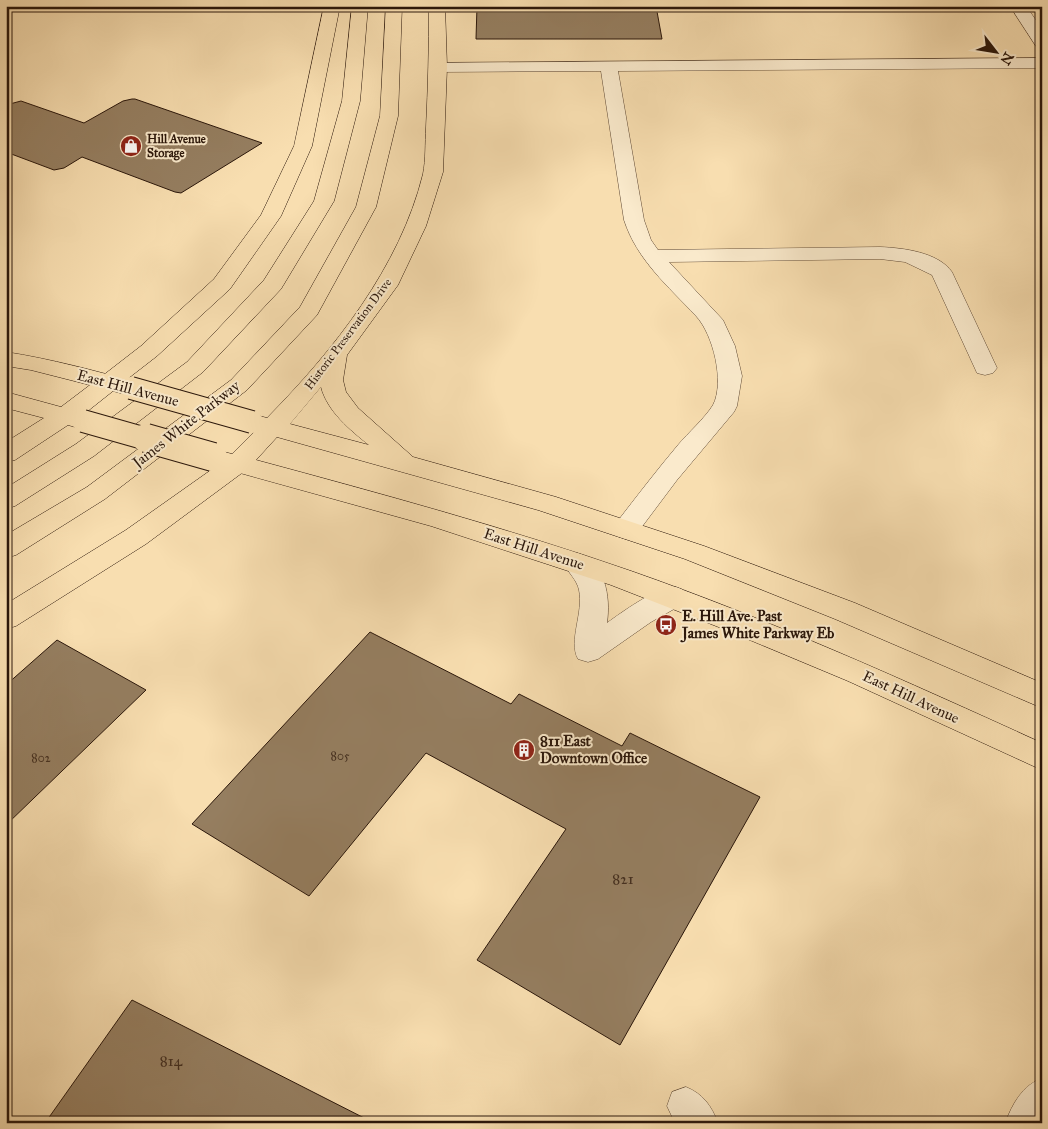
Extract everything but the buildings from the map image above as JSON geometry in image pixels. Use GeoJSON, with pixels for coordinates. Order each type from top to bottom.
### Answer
{"type":"FeatureCollection","features":[{"type":"Feature","properties":{"kind":"main road"},"geometry":{"type":"LineString","coordinates":[[6,454],[74,419],[120,385],[149,351],[222,284],[271,216],[303,146],[332,6]]}},
{"type":"Feature","properties":{"kind":"main road"},"geometry":{"type":"LineString","coordinates":[[6,500],[85,450],[195,367],[273,284],[324,201],[351,101],[360,6]]}},
{"type":"Feature","properties":{"kind":"main road","name":"James White Parkway"},"geometry":{"type":"LineString","coordinates":[[6,548],[96,492],[239,385],[309,310],[366,207],[389,116],[394,6]]}},
{"type":"Feature","properties":{"kind":"main road","name":"Historic Preservation Drive"},"geometry":{"type":"LineString","coordinates":[[6,618],[136,537],[225,460],[336,354],[387,286],[416,226],[433,172],[438,67],[437,6]]}},
{"type":"Feature","properties":{"kind":"main road"},"geometry":{"type":"LineString","coordinates":[[336,354],[330,378],[334,392],[341,405],[408,464]]}},
{"type":"Feature","properties":{"kind":"main road","name":"East Hill Avenue"},"geometry":{"type":"LineString","coordinates":[[6,359],[120,385],[262,425],[464,478],[626,529],[757,576],[885,628],[1042,696]]}},
{"type":"Feature","properties":{"kind":"main road","name":"East Hill Avenue"},"geometry":{"type":"LineString","coordinates":[[6,400],[438,518],[577,563],[673,597],[859,674],[1042,757]]}},
{"type":"Feature","properties":{"kind":"street"},"geometry":{"type":"LineString","coordinates":[[1018,6],[1034,7]]}},
{"type":"Feature","properties":{"kind":"street"},"geometry":{"type":"LineString","coordinates":[[1018,6],[1042,42]]}},
{"type":"Feature","properties":{"kind":"street"},"geometry":{"type":"LineString","coordinates":[[438,67],[1042,63]]}},
{"type":"Feature","properties":{"kind":"street"},"geometry":{"type":"LineString","coordinates":[[610,66],[634,220],[642,240],[653,256],[712,320],[724,346],[730,376],[725,406],[668,474],[626,529]]}},
{"type":"Feature","properties":{"kind":"street"},"geometry":{"type":"LineString","coordinates":[[653,256],[880,253],[899,254],[916,258],[931,264],[941,272],[985,368]]}},
{"type":"Feature","properties":{"kind":"street"},"geometry":{"type":"LineString","coordinates":[[577,563],[591,584],[595,609],[588,651],[641,614],[673,597]]}},
{"type":"Feature","properties":{"kind":"street"},"geometry":{"type":"LineString","coordinates":[[1024,1123],[1042,1097]]}},
{"type":"Feature","properties":{"kind":"place","name":"Hill Avenue Storage"},"geometry":{"type":"Point","coordinates":[131,146]}},
{"type":"Feature","properties":{"kind":"place","name":"E. Hill Ave. Past James White Parkway Eb"},"geometry":{"type":"Point","coordinates":[666,625]}},
{"type":"Feature","properties":{"kind":"place","name":"811 East Downtown Office"},"geometry":{"type":"Point","coordinates":[524,750]}}]}
